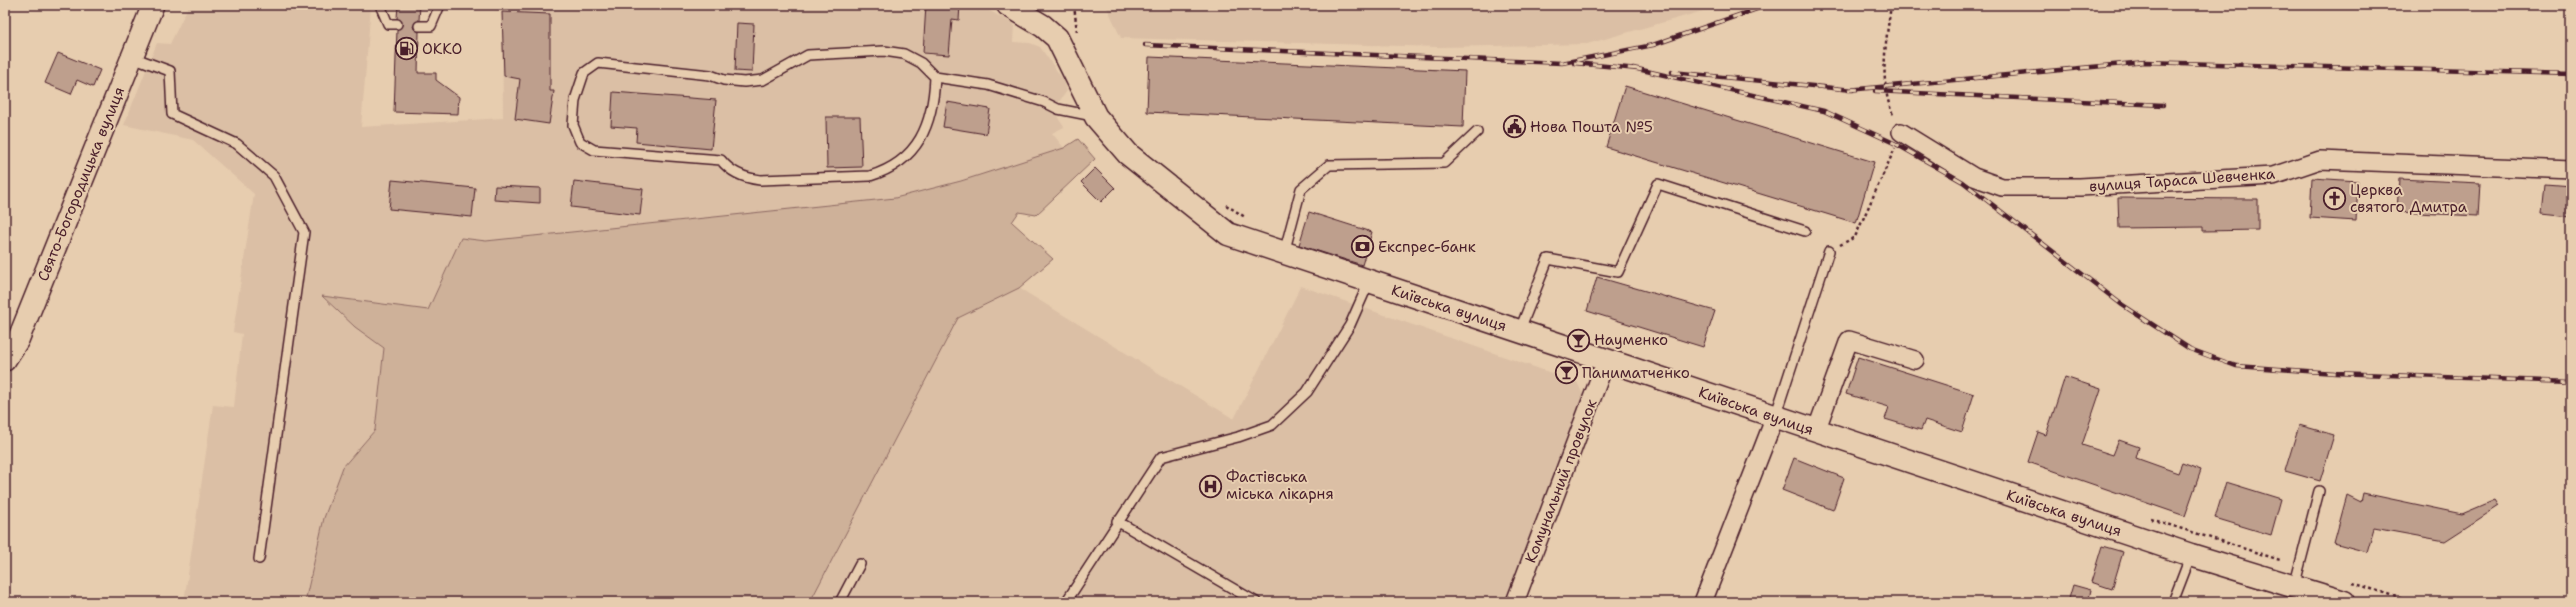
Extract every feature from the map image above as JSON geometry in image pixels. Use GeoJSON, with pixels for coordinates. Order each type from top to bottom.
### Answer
{"type":"FeatureCollection","features":[{"type":"Feature","properties":{"kind":"main road","name":"Київська вулиця"},"geometry":{"type":"LineString","coordinates":[[1008,5],[1043,26],[1057,38],[1096,117],[1128,154],[1228,234],[2192,555],[2344,602]]}},
{"type":"Feature","properties":{"kind":"street","name":"Свято-Богородицька вулиця"},"geometry":{"type":"LineString","coordinates":[[5,360],[18,340],[153,5]]}},
{"type":"Feature","properties":{"kind":"street","name":"вулиця Тараса Шевченка"},"geometry":{"type":"LineString","coordinates":[[1901,132],[1974,177],[2002,187],[2080,187],[2273,176],[2320,160],[2571,170]]}},
{"type":"Feature","properties":{"kind":"street"},"geometry":{"type":"LineString","coordinates":[[1816,431],[1849,340],[1915,360]]}},
{"type":"Feature","properties":{"kind":"street","name":"Комунальний провулок"},"geometry":{"type":"LineString","coordinates":[[1515,602],[1606,361]]}},
{"type":"Feature","properties":{"kind":"street"},"geometry":{"type":"LineString","coordinates":[[1703,602],[1775,417]]}},
{"type":"Feature","properties":{"kind":"lane"},"geometry":{"type":"LineString","coordinates":[[380,5],[388,24],[397,24]]}},
{"type":"Feature","properties":{"kind":"lane"},"geometry":{"type":"LineString","coordinates":[[419,26],[431,26],[440,5]]}},
{"type":"Feature","properties":{"kind":"lane"},"geometry":{"type":"LineString","coordinates":[[935,77],[934,101],[922,138],[900,162],[884,172],[870,176],[760,180],[747,179],[727,168],[721,160],[594,150],[580,142],[573,126],[575,100],[584,73],[598,63],[710,75],[724,80],[744,82],[763,80],[808,55],[884,51],[904,54],[921,63],[935,77],[988,85],[1044,102],[1058,109],[1096,117]]}},
{"type":"Feature","properties":{"kind":"lane"},"geometry":{"type":"LineString","coordinates":[[132,57],[170,71],[172,114],[237,144],[274,176],[304,232],[258,559]]}},
{"type":"Feature","properties":{"kind":"lane"},"geometry":{"type":"LineString","coordinates":[[1284,253],[1301,189],[1329,165],[1444,163],[1477,132]]}},
{"type":"Feature","properties":{"kind":"lane"},"geometry":{"type":"LineString","coordinates":[[1519,332],[1548,259],[1618,272],[1658,184],[1805,231]]}},
{"type":"Feature","properties":{"kind":"lane"},"geometry":{"type":"LineString","coordinates":[[1775,417],[1829,250]]}},
{"type":"Feature","properties":{"kind":"lane"},"geometry":{"type":"LineString","coordinates":[[1066,602],[1117,521],[1161,457],[1238,437],[1272,425],[1307,392],[1350,325],[1370,282]]}},
{"type":"Feature","properties":{"kind":"lane"},"geometry":{"type":"LineString","coordinates":[[2294,587],[2319,491]]}},
{"type":"Feature","properties":{"kind":"lane"},"geometry":{"type":"LineString","coordinates":[[1117,521],[1256,602]]}},
{"type":"Feature","properties":{"kind":"lane"},"geometry":{"type":"LineString","coordinates":[[2173,602],[2192,555]]}},
{"type":"Feature","properties":{"kind":"lane"},"geometry":{"type":"LineString","coordinates":[[840,602],[860,564]]}},
{"type":"Feature","properties":{"kind":"path"},"geometry":{"type":"LineString","coordinates":[[1829,250],[1855,237],[1901,132],[1886,101],[1885,52],[1891,5]]}},
{"type":"Feature","properties":{"kind":"path"},"geometry":{"type":"LineString","coordinates":[[1219,200],[1246,218]]}},
{"type":"Feature","properties":{"kind":"path"},"geometry":{"type":"LineString","coordinates":[[2149,518],[2300,566]]}},
{"type":"Feature","properties":{"kind":"path"},"geometry":{"type":"LineString","coordinates":[[2345,580],[2412,602]]}},
{"type":"Feature","properties":{"kind":"shaded area"},"geometry":{"type":"Polygon","coordinates":[[[189,5],[371,5],[361,127],[503,118],[502,12],[495,10],[495,5],[979,5],[1014,24],[1013,42],[1030,43],[1040,47],[1064,81],[1067,91],[1058,103],[1058,118],[1064,127],[1052,133],[1064,148],[961,181],[895,198],[486,241],[461,238],[428,310],[322,297],[355,327],[384,348],[375,430],[343,467],[324,518],[305,602],[184,602],[213,405],[234,407],[242,334],[233,332],[254,194],[193,140],[124,125],[157,43],[170,44],[189,5]]]}},
{"type":"Feature","properties":{"kind":"shaded area"},"geometry":{"type":"Polygon","coordinates":[[[1106,5],[1724,5],[1587,44],[1439,47],[1121,38],[1106,5]]]}},
{"type":"Feature","properties":{"kind":"shaded area"},"geometry":{"type":"Polygon","coordinates":[[[1078,139],[1095,159],[1036,215],[1019,212],[1012,222],[1053,259],[1019,288],[958,318],[810,602],[305,602],[324,518],[343,467],[375,430],[384,348],[355,327],[322,296],[428,310],[461,238],[486,241],[895,198],[961,181],[1064,148],[1078,139]]]}},
{"type":"Feature","properties":{"kind":"shaded area","name":"Фастівська міська лікарня"},"geometry":{"type":"Polygon","coordinates":[[[1301,286],[1577,382],[1585,399],[1506,602],[810,602],[958,318],[1019,288],[1234,419],[1301,286]]]}},
{"type":"Feature","properties":{"kind":"building","name":"OKKO"},"geometry":{"type":"Polygon","coordinates":[[[398,5],[420,5],[419,20],[413,26],[414,29],[419,32],[418,73],[436,73],[436,80],[459,97],[458,114],[394,112],[397,30],[403,24],[397,18],[398,5]]]}},
{"type":"Feature","properties":{"kind":"building"},"geometry":{"type":"Polygon","coordinates":[[[926,5],[960,5],[959,20],[952,19],[949,55],[923,53],[926,5]]]}},
{"type":"Feature","properties":{"kind":"building"},"geometry":{"type":"Polygon","coordinates":[[[502,12],[550,14],[550,91],[554,91],[549,124],[515,119],[520,79],[504,76],[502,12]]]}},
{"type":"Feature","properties":{"kind":"building"},"geometry":{"type":"Polygon","coordinates":[[[737,23],[754,24],[752,72],[735,71],[737,23]]]}},
{"type":"Feature","properties":{"kind":"building"},"geometry":{"type":"Polygon","coordinates":[[[58,53],[100,70],[93,87],[77,80],[71,94],[45,83],[58,53]]]}},
{"type":"Feature","properties":{"kind":"building"},"geometry":{"type":"Polygon","coordinates":[[[1149,57],[1465,71],[1463,127],[1147,112],[1149,57]]]}},
{"type":"Feature","properties":{"kind":"building"},"geometry":{"type":"Polygon","coordinates":[[[1625,86],[1874,162],[1856,223],[1606,147],[1625,86]]]}},
{"type":"Feature","properties":{"kind":"building"},"geometry":{"type":"Polygon","coordinates":[[[613,92],[716,100],[711,149],[636,142],[637,128],[611,126],[613,92]]]}},
{"type":"Feature","properties":{"kind":"building"},"geometry":{"type":"Polygon","coordinates":[[[947,102],[990,109],[986,134],[943,127],[947,102]]]}},
{"type":"Feature","properties":{"kind":"building"},"geometry":{"type":"Polygon","coordinates":[[[826,117],[860,117],[862,167],[827,168],[826,117]]]}},
{"type":"Feature","properties":{"kind":"building"},"geometry":{"type":"Polygon","coordinates":[[[1095,168],[1115,188],[1101,202],[1081,182],[1095,168]]]}},
{"type":"Feature","properties":{"kind":"building","name":"Церква святого Дмитра"},"geometry":{"type":"Polygon","coordinates":[[[2312,178],[2358,181],[2356,221],[2310,218],[2312,178]]]}},
{"type":"Feature","properties":{"kind":"building"},"geometry":{"type":"Polygon","coordinates":[[[2399,179],[2480,183],[2478,216],[2397,212],[2399,179]]]}},
{"type":"Feature","properties":{"kind":"building"},"geometry":{"type":"Polygon","coordinates":[[[392,180],[475,188],[472,217],[389,209],[392,180]]]}},
{"type":"Feature","properties":{"kind":"building"},"geometry":{"type":"Polygon","coordinates":[[[574,181],[643,189],[640,215],[571,207],[574,181]]]}},
{"type":"Feature","properties":{"kind":"building"},"geometry":{"type":"Polygon","coordinates":[[[2545,185],[2571,187],[2571,216],[2542,213],[2545,185]]]}},
{"type":"Feature","properties":{"kind":"building"},"geometry":{"type":"Polygon","coordinates":[[[495,186],[540,188],[540,203],[494,200],[495,186]]]}},
{"type":"Feature","properties":{"kind":"building"},"geometry":{"type":"Polygon","coordinates":[[[2118,198],[2258,199],[2258,230],[2203,231],[2203,227],[2119,228],[2118,198]]]}},
{"type":"Feature","properties":{"kind":"building"},"geometry":{"type":"Polygon","coordinates":[[[1309,212],[1372,232],[1362,265],[1299,245],[1309,212]]]}},
{"type":"Feature","properties":{"kind":"building"},"geometry":{"type":"Polygon","coordinates":[[[1597,277],[1715,311],[1703,347],[1587,311],[1597,277]]]}},
{"type":"Feature","properties":{"kind":"building"},"geometry":{"type":"Polygon","coordinates":[[[1858,357],[1974,394],[1962,432],[1925,420],[1921,430],[1885,419],[1889,407],[1846,394],[1858,357]]]}},
{"type":"Feature","properties":{"kind":"building"},"geometry":{"type":"Polygon","coordinates":[[[2065,377],[2101,389],[2082,445],[2113,455],[2119,440],[2139,447],[2136,458],[2178,473],[2182,463],[2201,470],[2185,516],[2028,462],[2038,432],[2046,435],[2065,377]]]}},
{"type":"Feature","properties":{"kind":"building"},"geometry":{"type":"Polygon","coordinates":[[[2299,425],[2334,435],[2320,481],[2285,471],[2299,425]]]}},
{"type":"Feature","properties":{"kind":"building"},"geometry":{"type":"Polygon","coordinates":[[[1794,458],[1844,478],[1833,510],[1782,490],[1794,458]]]}},
{"type":"Feature","properties":{"kind":"building"},"geometry":{"type":"Polygon","coordinates":[[[2226,482],[2281,499],[2271,535],[2215,518],[2226,482]]]}},
{"type":"Feature","properties":{"kind":"building"},"geometry":{"type":"Polygon","coordinates":[[[2363,493],[2462,514],[2495,500],[2499,506],[2445,541],[2374,528],[2367,552],[2334,543],[2347,495],[2361,502],[2363,493]]]}},
{"type":"Feature","properties":{"kind":"building"},"geometry":{"type":"Polygon","coordinates":[[[2102,546],[2123,552],[2112,589],[2091,582],[2102,546]]]}},
{"type":"Feature","properties":{"kind":"building"},"geometry":{"type":"Polygon","coordinates":[[[2073,585],[2091,590],[2088,602],[2068,602],[2073,585]]]}},
{"type":"Feature","properties":{"kind":"railway"},"geometry":{"type":"LineString","coordinates":[[1145,45],[1562,63],[1653,45],[1768,5]]}},
{"type":"Feature","properties":{"kind":"railway"},"geometry":{"type":"LineString","coordinates":[[1848,90],[2145,62],[2571,74]]}},
{"type":"Feature","properties":{"kind":"railway"},"geometry":{"type":"LineString","coordinates":[[1574,63],[1638,69]]}},
{"type":"Feature","properties":{"kind":"railway"},"geometry":{"type":"LineString","coordinates":[[1633,68],[1824,111],[1896,144],[1963,182],[2121,304],[2190,349],[2236,366],[2335,373],[2571,382]]}},
{"type":"Feature","properties":{"kind":"railway"},"geometry":{"type":"LineString","coordinates":[[1672,72],[1853,90]]}},
{"type":"Feature","properties":{"kind":"railway"},"geometry":{"type":"LineString","coordinates":[[1875,91],[2163,105]]}},
{"type":"Feature","properties":{"kind":"place","name":"OKKO"},"geometry":{"type":"Point","coordinates":[407,49]}},
{"type":"Feature","properties":{"kind":"place","name":"Нова Пошта №5"},"geometry":{"type":"Point","coordinates":[1515,127]}},
{"type":"Feature","properties":{"kind":"place","name":"Церква святого Дмитра"},"geometry":{"type":"Point","coordinates":[2334,199]}},
{"type":"Feature","properties":{"kind":"place","name":"Експрес-банк"},"geometry":{"type":"Point","coordinates":[1362,247]}},
{"type":"Feature","properties":{"kind":"place","name":"Науменко"},"geometry":{"type":"Point","coordinates":[1579,340]}},
{"type":"Feature","properties":{"kind":"place","name":"Паниматченко"},"geometry":{"type":"Point","coordinates":[1566,373]}},
{"type":"Feature","properties":{"kind":"place","name":"Фастівська міська лікарня"},"geometry":{"type":"Point","coordinates":[1211,486]}}]}
